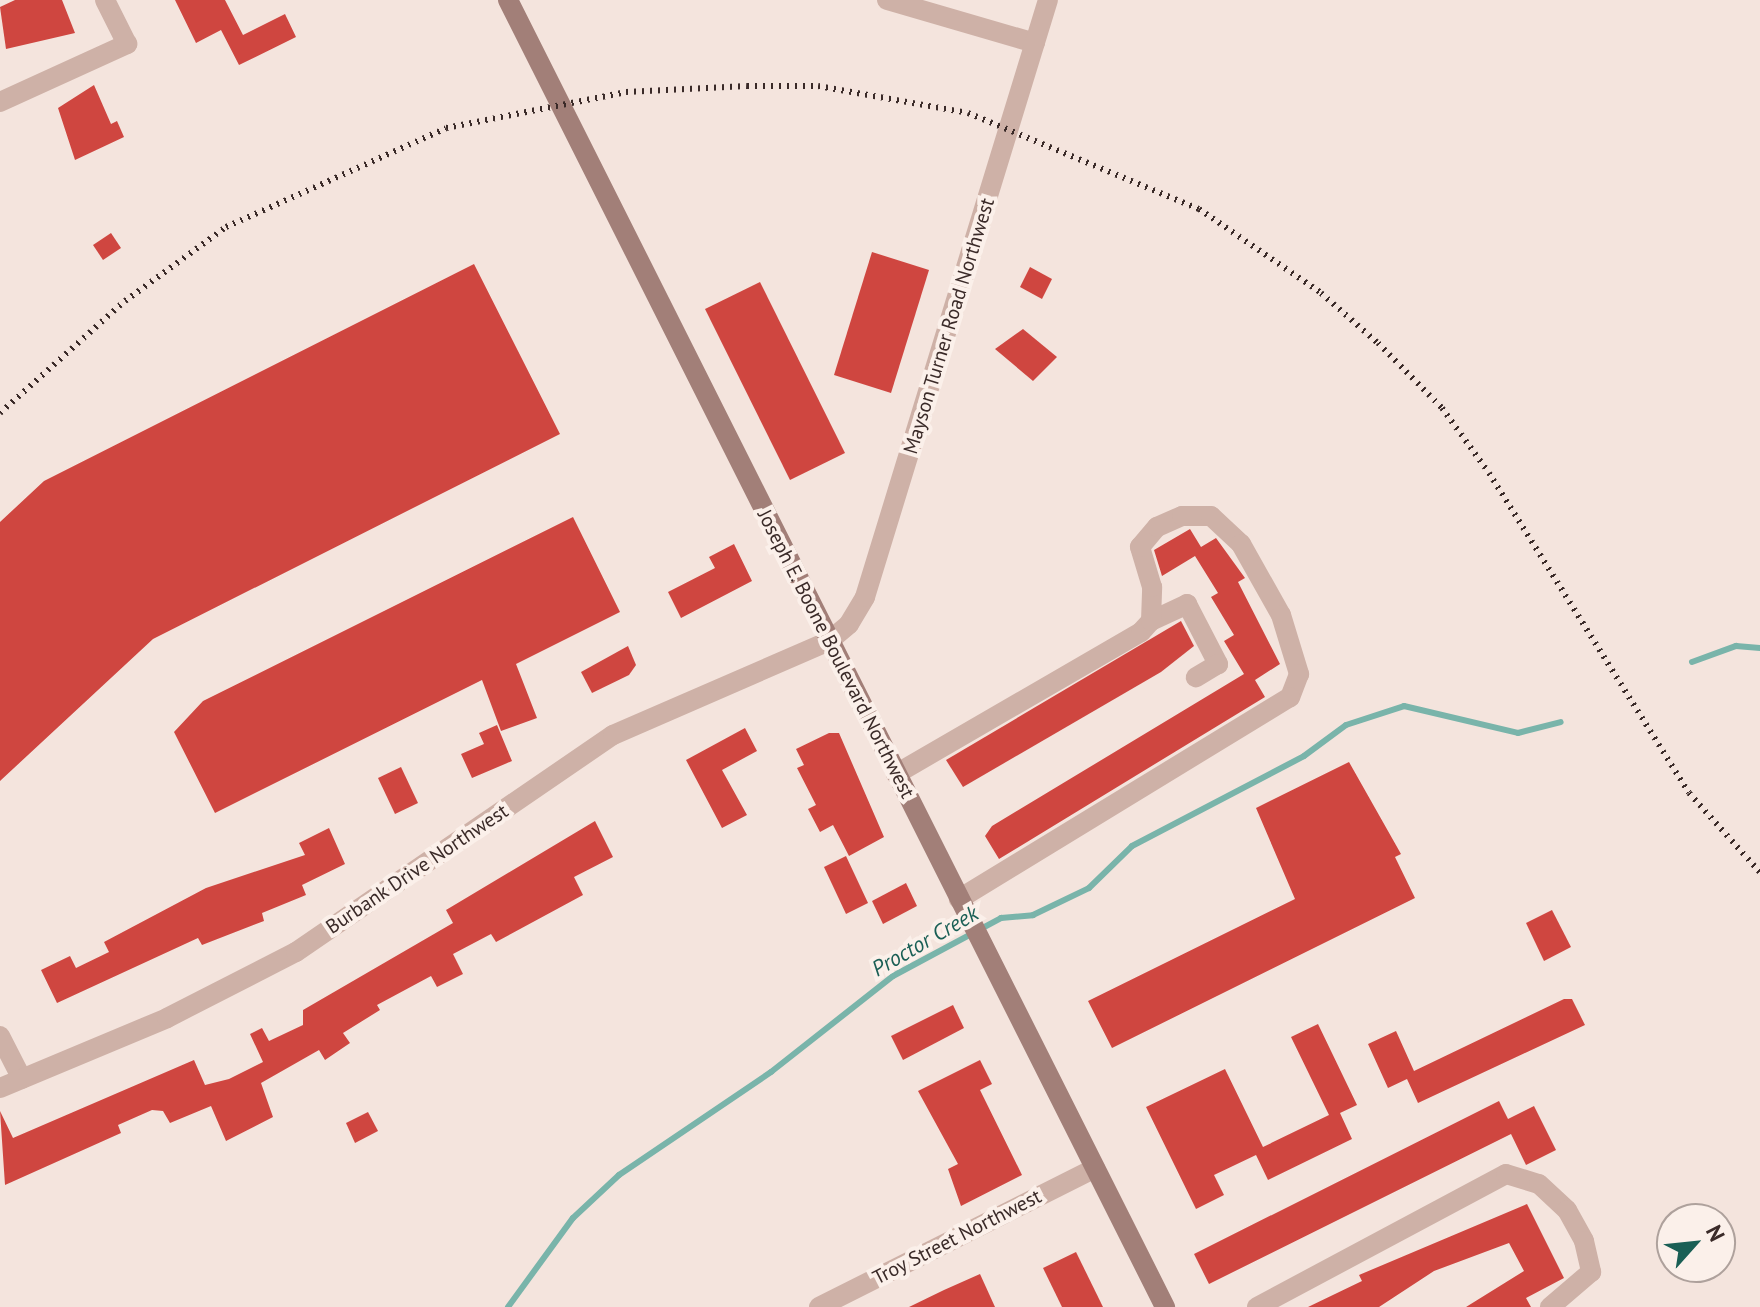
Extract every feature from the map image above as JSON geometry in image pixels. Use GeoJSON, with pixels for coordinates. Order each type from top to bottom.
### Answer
{"type":"FeatureCollection","features":[{"type":"Feature","properties":{"kind":"main road","name":"Joseph E. Boone Boulevard Northwest"},"geometry":{"type":"LineString","coordinates":[[508,0],[1165,1307]]}},
{"type":"Feature","properties":{"kind":"street"},"geometry":{"type":"LineString","coordinates":[[0,102],[127,44],[105,0]]}},
{"type":"Feature","properties":{"kind":"street"},"geometry":{"type":"LineString","coordinates":[[887,0],[1035,43]]}},
{"type":"Feature","properties":{"kind":"street","name":"Mayson Turner Road Northwest"},"geometry":{"type":"LineString","coordinates":[[829,641],[865,597],[1048,0]]}},
{"type":"Feature","properties":{"kind":"street"},"geometry":{"type":"LineString","coordinates":[[964,907],[1290,697],[1299,674],[1281,615],[1241,544],[1211,516],[1182,516],[1157,527],[1140,547],[1151,621]]}},
{"type":"Feature","properties":{"kind":"street"},"geometry":{"type":"LineString","coordinates":[[896,774],[1151,621],[1187,604],[1218,664],[1196,677]]}},
{"type":"Feature","properties":{"kind":"street","name":"Burbank Drive Northwest"},"geometry":{"type":"LineString","coordinates":[[0,1088],[167,1018],[296,952],[613,735],[829,641]]}},
{"type":"Feature","properties":{"kind":"street"},"geometry":{"type":"LineString","coordinates":[[0,1036],[22,1079]]}},
{"type":"Feature","properties":{"kind":"street","name":"Troy Street Northwest"},"geometry":{"type":"LineString","coordinates":[[819,1307],[1095,1168]]}},
{"type":"Feature","properties":{"kind":"street"},"geometry":{"type":"LineString","coordinates":[[1257,1307],[1506,1174],[1539,1184],[1567,1210],[1584,1241],[1591,1272],[1550,1307]]}},
{"type":"Feature","properties":{"kind":"building"},"geometry":{"type":"Polygon","coordinates":[[[15,0],[62,0],[75,33],[6,49],[0,7],[15,0]]]}},
{"type":"Feature","properties":{"kind":"building"},"geometry":{"type":"Polygon","coordinates":[[[175,0],[225,0],[243,35],[285,14],[296,37],[239,65],[221,30],[196,43],[175,0]]]}},
{"type":"Feature","properties":{"kind":"building"},"geometry":{"type":"Polygon","coordinates":[[[94,85],[111,124],[117,121],[124,137],[75,160],[58,108],[94,85]]]}},
{"type":"Feature","properties":{"kind":"building"},"geometry":{"type":"Polygon","coordinates":[[[111,233],[121,248],[103,260],[93,245],[111,233]]]}},
{"type":"Feature","properties":{"kind":"building"},"geometry":{"type":"Polygon","coordinates":[[[872,252],[929,270],[891,393],[834,375],[872,252]]]}},
{"type":"Feature","properties":{"kind":"building"},"geometry":{"type":"Polygon","coordinates":[[[474,264],[560,434],[153,639],[0,781],[0,522],[44,481],[474,264]]]}},
{"type":"Feature","properties":{"kind":"building"},"geometry":{"type":"Polygon","coordinates":[[[1030,267],[1052,279],[1042,299],[1020,287],[1030,267]]]}},
{"type":"Feature","properties":{"kind":"building"},"geometry":{"type":"Polygon","coordinates":[[[760,282],[845,453],[790,480],[705,309],[760,282]]]}},
{"type":"Feature","properties":{"kind":"building"},"geometry":{"type":"Polygon","coordinates":[[[1023,329],[1057,357],[1033,381],[995,349],[1023,329]]]}},
{"type":"Feature","properties":{"kind":"building"},"geometry":{"type":"Polygon","coordinates":[[[573,517],[620,612],[516,664],[537,718],[501,731],[482,680],[215,813],[174,732],[203,701],[573,517]]]}},
{"type":"Feature","properties":{"kind":"building"},"geometry":{"type":"Polygon","coordinates":[[[1190,529],[1201,547],[1216,538],[1245,578],[1238,582],[1280,664],[1255,680],[1265,697],[999,859],[985,836],[992,826],[1244,674],[1224,641],[1234,635],[1211,597],[1218,593],[1195,556],[1162,576],[1154,550],[1190,529]]]}},
{"type":"Feature","properties":{"kind":"building"},"geometry":{"type":"Polygon","coordinates":[[[734,544],[752,581],[681,618],[668,592],[715,568],[709,557],[734,544]]]}},
{"type":"Feature","properties":{"kind":"building"},"geometry":{"type":"Polygon","coordinates":[[[1181,621],[1194,646],[1161,672],[963,787],[946,760],[1181,621]]]}},
{"type":"Feature","properties":{"kind":"building"},"geometry":{"type":"Polygon","coordinates":[[[628,646],[636,665],[629,675],[592,693],[581,672],[628,646]]]}},
{"type":"Feature","properties":{"kind":"building"},"geometry":{"type":"Polygon","coordinates":[[[497,725],[512,761],[472,778],[461,754],[484,744],[479,733],[497,725]]]}},
{"type":"Feature","properties":{"kind":"building"},"geometry":{"type":"Polygon","coordinates":[[[745,728],[757,751],[722,770],[747,815],[722,828],[686,760],[745,728]]]}},
{"type":"Feature","properties":{"kind":"building"},"geometry":{"type":"Polygon","coordinates":[[[829,733],[839,733],[884,837],[849,856],[833,825],[820,832],[808,809],[816,805],[797,768],[804,765],[796,749],[829,733]]]}},
{"type":"Feature","properties":{"kind":"building"},"geometry":{"type":"Polygon","coordinates":[[[1349,762],[1401,854],[1395,857],[1415,898],[1112,1048],[1088,1001],[1295,899],[1256,808],[1349,762]]]}},
{"type":"Feature","properties":{"kind":"building"},"geometry":{"type":"Polygon","coordinates":[[[401,767],[418,803],[395,814],[378,778],[401,767]]]}},
{"type":"Feature","properties":{"kind":"building"},"geometry":{"type":"Polygon","coordinates":[[[595,821],[613,857],[574,877],[583,895],[496,942],[491,934],[453,954],[463,974],[437,987],[431,976],[377,1005],[380,1010],[343,1033],[350,1043],[325,1060],[319,1050],[261,1083],[273,1117],[226,1141],[211,1106],[170,1123],[163,1111],[152,1110],[118,1125],[121,1133],[5,1185],[0,1111],[13,1138],[194,1060],[205,1085],[229,1079],[263,1062],[250,1034],[262,1028],[269,1041],[303,1025],[303,1010],[453,923],[446,910],[595,821]]]}},
{"type":"Feature","properties":{"kind":"building"},"geometry":{"type":"Polygon","coordinates":[[[329,828],[345,864],[302,885],[306,895],[262,913],[264,921],[202,945],[198,938],[57,1003],[41,970],[70,956],[76,968],[109,952],[104,942],[206,888],[305,855],[299,843],[329,828]]]}},
{"type":"Feature","properties":{"kind":"building"},"geometry":{"type":"Polygon","coordinates":[[[846,856],[868,903],[846,914],[824,867],[846,856]]]}},
{"type":"Feature","properties":{"kind":"building"},"geometry":{"type":"Polygon","coordinates":[[[906,883],[917,906],[883,924],[872,901],[906,883]]]}},
{"type":"Feature","properties":{"kind":"building"},"geometry":{"type":"Polygon","coordinates":[[[1552,910],[1571,947],[1544,961],[1526,923],[1552,910]]]}},
{"type":"Feature","properties":{"kind":"building"},"geometry":{"type":"Polygon","coordinates":[[[1564,999],[1572,999],[1585,1025],[1418,1103],[1407,1079],[1388,1088],[1368,1044],[1396,1031],[1414,1071],[1564,999]]]}},
{"type":"Feature","properties":{"kind":"building"},"geometry":{"type":"Polygon","coordinates":[[[953,1005],[964,1028],[903,1060],[891,1036],[953,1005]]]}},
{"type":"Feature","properties":{"kind":"building"},"geometry":{"type":"Polygon","coordinates":[[[1318,1024],[1357,1105],[1340,1113],[1352,1139],[1268,1180],[1256,1155],[1214,1175],[1224,1195],[1196,1209],[1146,1107],[1225,1069],[1263,1147],[1329,1115],[1291,1037],[1318,1024]]]}},
{"type":"Feature","properties":{"kind":"building"},"geometry":{"type":"Polygon","coordinates":[[[980,1060],[992,1084],[980,1090],[1022,1175],[961,1206],[948,1169],[958,1164],[918,1091],[980,1060]]]}},
{"type":"Feature","properties":{"kind":"building"},"geometry":{"type":"Polygon","coordinates":[[[1499,1101],[1508,1119],[1534,1106],[1556,1150],[1526,1165],[1511,1134],[1209,1284],[1194,1254],[1499,1101]]]}},
{"type":"Feature","properties":{"kind":"building"},"geometry":{"type":"Polygon","coordinates":[[[368,1112],[378,1131],[355,1143],[346,1123],[368,1112]]]}},
{"type":"Feature","properties":{"kind":"building"},"geometry":{"type":"Polygon","coordinates":[[[1527,1204],[1564,1278],[1526,1298],[1531,1307],[1466,1307],[1524,1271],[1509,1243],[1434,1271],[1379,1307],[1308,1307],[1362,1281],[1359,1275],[1527,1204]]]}},
{"type":"Feature","properties":{"kind":"building"},"geometry":{"type":"Polygon","coordinates":[[[1076,1252],[1103,1307],[1062,1307],[1043,1268],[1076,1252]]]}},
{"type":"Feature","properties":{"kind":"building"},"geometry":{"type":"Polygon","coordinates":[[[980,1274],[995,1307],[909,1307],[944,1290],[980,1274]]]}},
{"type":"Feature","properties":{"kind":"waterway","name":"Proctor Creek"},"geometry":{"type":"LineString","coordinates":[[1692,662],[1736,646],[1760,648]]}},
{"type":"Feature","properties":{"kind":"waterway","name":"Proctor Creek"},"geometry":{"type":"LineString","coordinates":[[508,1307],[573,1218],[619,1175],[771,1072],[893,976],[1001,918],[1033,915],[1089,888],[1132,846],[1304,756],[1346,725],[1404,706],[1518,733],[1561,722]]}},
{"type":"Feature","properties":{"kind":"railway"},"geometry":{"type":"LineString","coordinates":[[0,413],[125,301],[226,227],[446,128],[626,92],[747,86],[818,86],[968,113],[1199,209],[1321,293],[1378,343],[1442,408],[1489,473],[1689,793],[1760,872]]}}]}
